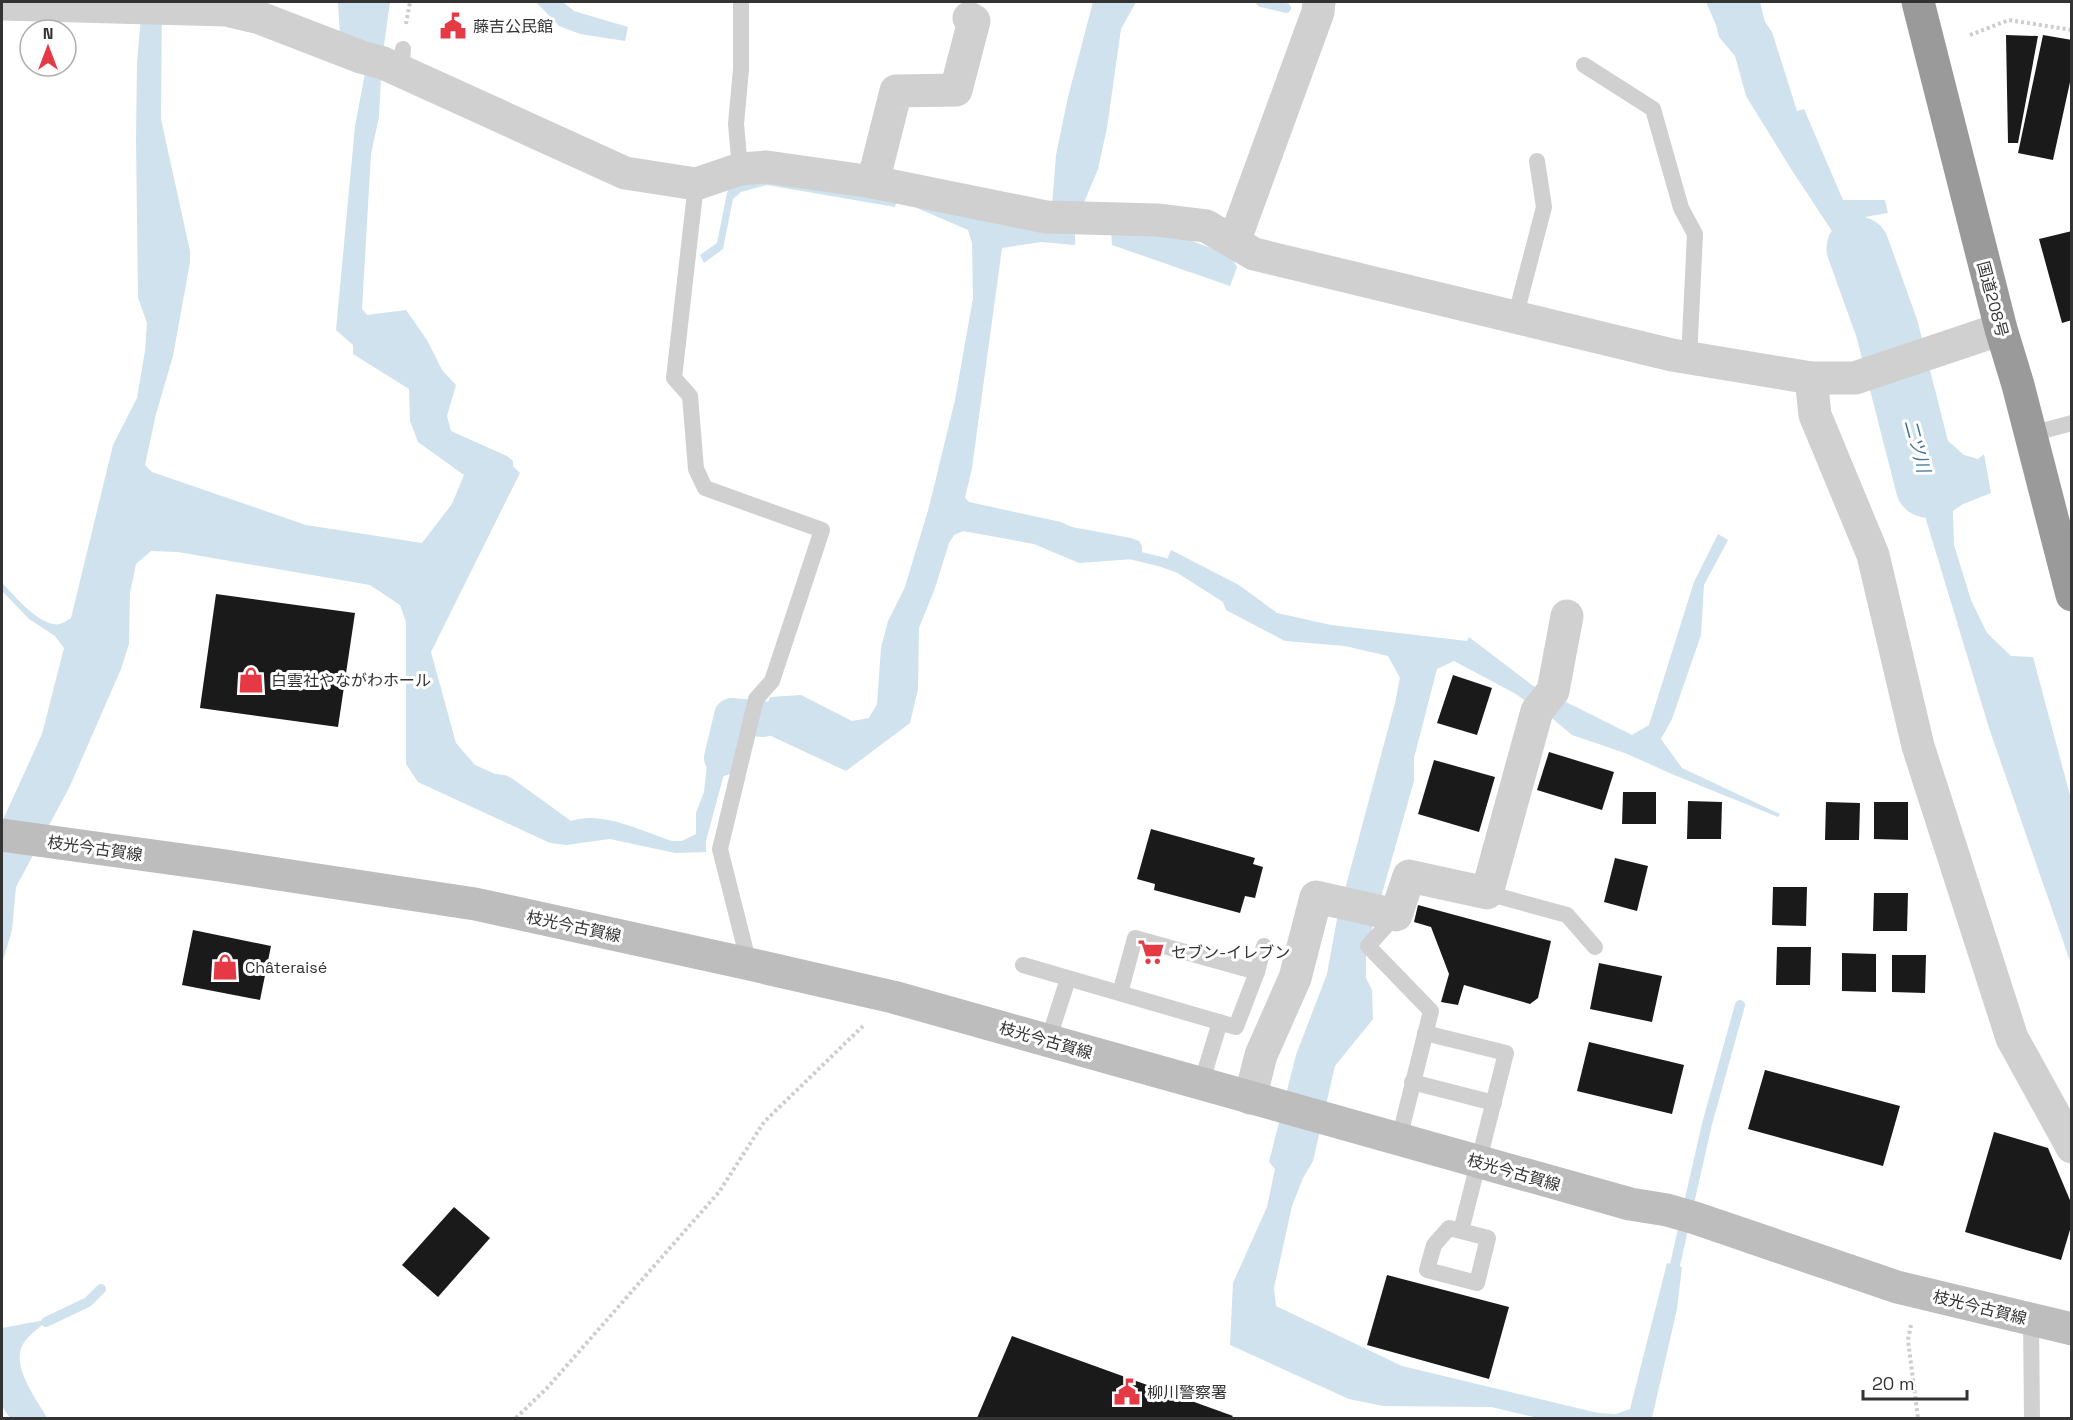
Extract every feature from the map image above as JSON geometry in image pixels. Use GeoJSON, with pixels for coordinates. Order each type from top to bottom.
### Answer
{"type":"FeatureCollection","features":[{"type":"Feature","properties":{"kind":"highway","name":"国道208号"},"geometry":{"type":"LineString","coordinates":[[1918,2],[2001,329],[2031,434],[2072,595]]}},
{"type":"Feature","properties":{"kind":"main road","name":"枝光今古賀線"},"geometry":{"type":"LineString","coordinates":[[2,835],[475,904],[893,997],[1630,1204],[1681,1214],[1897,1287],[2072,1329]]}},
{"type":"Feature","properties":{"kind":"street"},"geometry":{"type":"LineString","coordinates":[[1234,242],[1318,12],[1319,2]]}},
{"type":"Feature","properties":{"kind":"street"},"geometry":{"type":"LineString","coordinates":[[2,4],[226,10],[260,18],[387,60],[625,172],[696,184],[740,169],[767,167],[873,182],[1046,217],[1157,220],[1206,226],[1254,254],[1689,359],[1811,378],[1855,378],[2001,329]]}},
{"type":"Feature","properties":{"kind":"street"},"geometry":{"type":"LineString","coordinates":[[873,182],[896,91],[956,90],[974,21],[969,18]]}},
{"type":"Feature","properties":{"kind":"street"},"geometry":{"type":"LineString","coordinates":[[1811,378],[1815,414],[1873,555],[1918,746],[2012,1038],[2072,1147]]}},
{"type":"Feature","properties":{"kind":"street"},"geometry":{"type":"LineString","coordinates":[[1264,1101],[1261,1054],[1295,978],[1316,897],[1389,913],[1409,876],[1487,893],[1545,701],[1567,616]]}},
{"type":"Feature","properties":{"kind":"lane"},"geometry":{"type":"LineString","coordinates":[[740,169],[736,124],[741,69],[741,2]]}},
{"type":"Feature","properties":{"kind":"lane"},"geometry":{"type":"LineString","coordinates":[[1584,65],[1653,109],[1681,208],[1695,234],[1689,359]]}},
{"type":"Feature","properties":{"kind":"lane"},"geometry":{"type":"LineString","coordinates":[[1515,318],[1544,207],[1537,161]]}},
{"type":"Feature","properties":{"kind":"lane"},"geometry":{"type":"LineString","coordinates":[[696,184],[674,378],[690,396],[696,469],[705,488],[822,530],[772,681],[756,699],[720,849],[749,964]]}},
{"type":"Feature","properties":{"kind":"lane"},"geometry":{"type":"LineString","coordinates":[[2031,434],[2072,423]]}},
{"type":"Feature","properties":{"kind":"lane"},"geometry":{"type":"LineString","coordinates":[[1487,893],[1567,915],[1595,947]]}},
{"type":"Feature","properties":{"kind":"lane"},"geometry":{"type":"LineString","coordinates":[[1389,913],[1368,946],[1431,1011],[1399,1139]]}},
{"type":"Feature","properties":{"kind":"lane"},"geometry":{"type":"LineString","coordinates":[[1120,993],[1135,938],[1257,972]]}},
{"type":"Feature","properties":{"kind":"lane"},"geometry":{"type":"LineString","coordinates":[[1023,965],[1236,1027],[1257,972],[1264,946]]}},
{"type":"Feature","properties":{"kind":"lane"},"geometry":{"type":"LineString","coordinates":[[1048,1041],[1068,978]]}},
{"type":"Feature","properties":{"kind":"lane"},"geometry":{"type":"LineString","coordinates":[[1201,1084],[1220,1022]]}},
{"type":"Feature","properties":{"kind":"lane"},"geometry":{"type":"LineString","coordinates":[[1425,1033],[1506,1053],[1461,1231]]}},
{"type":"Feature","properties":{"kind":"lane"},"geometry":{"type":"LineString","coordinates":[[1412,1082],[1494,1103]]}},
{"type":"Feature","properties":{"kind":"lane"},"geometry":{"type":"LineString","coordinates":[[2031,1320],[2032,1419]]}},
{"type":"Feature","properties":{"kind":"path"},"geometry":{"type":"LineString","coordinates":[[1970,35],[2009,20],[2072,30]]}},
{"type":"Feature","properties":{"kind":"path"},"geometry":{"type":"LineString","coordinates":[[516,1419],[548,1387],[719,1192],[764,1122],[893,997]]}},
{"type":"Feature","properties":{"kind":"path"},"geometry":{"type":"LineString","coordinates":[[1916,1291],[1908,1340],[1918,1419]]}},
{"type":"Feature","properties":{"kind":"water"},"geometry":{"type":"Polygon","coordinates":[[[162,2],[161,119],[190,251],[190,262],[173,356],[156,414],[145,465],[152,472],[306,525],[422,543],[452,504],[464,475],[418,442],[410,421],[409,389],[353,354],[353,345],[336,330],[355,126],[366,68],[381,77],[379,117],[371,154],[362,309],[367,315],[406,310],[427,340],[442,370],[456,385],[447,416],[451,431],[507,456],[520,473],[431,652],[456,743],[475,765],[513,779],[571,821],[583,818],[608,820],[672,841],[682,841],[696,834],[696,813],[704,792],[711,729],[719,706],[739,711],[706,841],[706,852],[675,853],[610,839],[566,845],[550,843],[418,782],[406,764],[406,622],[400,605],[370,585],[178,552],[151,551],[136,564],[130,593],[129,644],[121,669],[70,786],[16,887],[12,930],[2,964],[2,822],[42,734],[64,648],[55,636],[29,619],[2,591],[2,583],[25,607],[46,622],[58,624],[71,618],[113,445],[137,398],[147,323],[138,298],[137,63],[141,17],[162,2]]]}},
{"type":"Feature","properties":{"kind":"water"},"geometry":{"type":"Polygon","coordinates":[[[338,2],[390,2],[383,53],[340,37],[338,2]]]}},
{"type":"Feature","properties":{"kind":"water"},"geometry":{"type":"Polygon","coordinates":[[[536,2],[563,2],[574,11],[628,27],[625,41],[580,34],[559,26],[536,2]]]}},
{"type":"Feature","properties":{"kind":"water"},"geometry":{"type":"Polygon","coordinates":[[[1093,2],[1136,2],[1121,29],[1107,128],[1098,169],[1083,205],[1052,206],[1056,155],[1068,97],[1093,2]]]}},
{"type":"Feature","properties":{"kind":"water"},"geometry":{"type":"Polygon","coordinates":[[[1706,2],[1760,2],[1797,111],[1804,109],[1843,200],[1885,200],[1888,213],[1865,217],[1892,326],[1884,331],[1855,266],[1746,96],[1735,56],[1719,37],[1706,2]]]}},
{"type":"Feature","properties":{"kind":"water"},"geometry":{"type":"Polygon","coordinates":[[[754,179],[897,199],[895,207],[767,185],[741,192],[733,199],[723,249],[704,263],[700,255],[717,243],[730,187],[754,179]]]}},
{"type":"Feature","properties":{"kind":"water"},"geometry":{"type":"Polygon","coordinates":[[[916,202],[1075,230],[1075,245],[1041,242],[1002,248],[972,468],[965,498],[969,502],[1061,522],[1072,527],[1131,538],[1139,541],[1142,546],[1142,555],[1133,559],[1079,563],[1034,544],[963,531],[954,535],[949,543],[919,628],[918,689],[910,723],[846,771],[758,730],[770,697],[801,695],[852,721],[869,718],[877,704],[881,648],[888,621],[905,587],[929,507],[955,400],[973,298],[972,243],[968,230],[917,208],[916,202]]]}},
{"type":"Feature","properties":{"kind":"water"},"geometry":{"type":"Polygon","coordinates":[[[1111,228],[1173,234],[1230,255],[1237,267],[1230,286],[1112,245],[1111,228]]]}},
{"type":"Feature","properties":{"kind":"water"},"geometry":{"type":"Polygon","coordinates":[[[1918,400],[1930,431],[1937,431],[1964,455],[1978,459],[1984,454],[1991,493],[1963,504],[1953,511],[1954,545],[1971,600],[1987,633],[2011,656],[2033,657],[2071,799],[2071,964],[1989,728],[1892,407],[1918,400]]]}},
{"type":"Feature","properties":{"kind":"water"},"geometry":{"type":"Polygon","coordinates":[[[1718,534],[1728,540],[1704,585],[1701,635],[1672,719],[1661,739],[1682,768],[1780,814],[1778,817],[1625,753],[1572,735],[1553,719],[1514,693],[1454,661],[1437,669],[1414,758],[1414,781],[1366,950],[1366,978],[1372,990],[1373,1019],[1335,1066],[1313,1161],[1303,1178],[1292,1206],[1274,1288],[1276,1306],[1402,1366],[1598,1413],[1616,1414],[1630,1409],[1667,1263],[1682,1267],[1677,1309],[1652,1418],[1538,1418],[1491,1407],[1383,1406],[1349,1399],[1230,1345],[1233,1283],[1267,1207],[1275,1169],[1269,1162],[1296,1055],[1327,974],[1337,919],[1400,678],[1388,656],[1345,646],[1285,641],[1226,610],[1223,602],[1165,565],[1171,550],[1239,585],[1277,613],[1331,625],[1467,641],[1469,637],[1532,685],[1632,735],[1649,725],[1694,582],[1718,534]]]}},
{"type":"Feature","properties":{"kind":"water"},"geometry":{"type":"Polygon","coordinates":[[[45,1320],[46,1322],[25,1341],[20,1360],[31,1391],[47,1418],[10,1418],[2,1406],[2,1328],[45,1320]]]}},
{"type":"Feature","properties":{"kind":"building"},"geometry":{"type":"Polygon","coordinates":[[[2006,35],[2038,36],[2018,143],[2008,143],[2006,35]]]}},
{"type":"Feature","properties":{"kind":"building"},"geometry":{"type":"Polygon","coordinates":[[[2043,35],[2072,40],[2072,73],[2053,160],[2018,153],[2043,35]]]}},
{"type":"Feature","properties":{"kind":"building"},"geometry":{"type":"Polygon","coordinates":[[[2072,231],[2072,320],[2062,323],[2039,239],[2072,231]]]}},
{"type":"Feature","properties":{"kind":"building"},"geometry":{"type":"Polygon","coordinates":[[[216,594],[355,613],[338,727],[200,708],[216,594]]]}},
{"type":"Feature","properties":{"kind":"building"},"geometry":{"type":"Polygon","coordinates":[[[1453,675],[1492,688],[1477,735],[1437,723],[1453,675]]]}},
{"type":"Feature","properties":{"kind":"building"},"geometry":{"type":"Polygon","coordinates":[[[1549,752],[1614,772],[1602,810],[1537,790],[1549,752]]]}},
{"type":"Feature","properties":{"kind":"building"},"geometry":{"type":"Polygon","coordinates":[[[1434,760],[1495,777],[1479,832],[1418,814],[1434,760]]]}},
{"type":"Feature","properties":{"kind":"building"},"geometry":{"type":"Polygon","coordinates":[[[1623,792],[1656,792],[1656,824],[1622,824],[1623,792]]]}},
{"type":"Feature","properties":{"kind":"building"},"geometry":{"type":"Polygon","coordinates":[[[1688,801],[1722,802],[1721,839],[1687,839],[1688,801]]]}},
{"type":"Feature","properties":{"kind":"building"},"geometry":{"type":"Polygon","coordinates":[[[1826,802],[1860,803],[1859,840],[1825,840],[1826,802]]]}},
{"type":"Feature","properties":{"kind":"building"},"geometry":{"type":"Polygon","coordinates":[[[1874,802],[1908,802],[1908,840],[1874,839],[1874,802]]]}},
{"type":"Feature","properties":{"kind":"building"},"geometry":{"type":"Polygon","coordinates":[[[1151,829],[1255,858],[1253,864],[1263,867],[1255,898],[1245,896],[1240,913],[1154,890],[1155,884],[1137,879],[1151,829]]]}},
{"type":"Feature","properties":{"kind":"building"},"geometry":{"type":"Polygon","coordinates":[[[1615,858],[1648,866],[1637,911],[1604,902],[1615,858]]]}},
{"type":"Feature","properties":{"kind":"building"},"geometry":{"type":"Polygon","coordinates":[[[1773,887],[1807,887],[1806,926],[1772,925],[1773,887]]]}},
{"type":"Feature","properties":{"kind":"building"},"geometry":{"type":"Polygon","coordinates":[[[1874,893],[1908,893],[1907,931],[1873,931],[1874,893]]]}},
{"type":"Feature","properties":{"kind":"building"},"geometry":{"type":"Polygon","coordinates":[[[1418,905],[1551,941],[1538,998],[1530,1004],[1464,985],[1458,1005],[1441,1002],[1449,974],[1431,927],[1414,922],[1418,905]]]}},
{"type":"Feature","properties":{"kind":"building"},"geometry":{"type":"Polygon","coordinates":[[[193,930],[271,946],[260,1000],[182,985],[193,930]]]}},
{"type":"Feature","properties":{"kind":"building"},"geometry":{"type":"Polygon","coordinates":[[[1777,947],[1811,947],[1810,985],[1776,985],[1777,947]]]}},
{"type":"Feature","properties":{"kind":"building"},"geometry":{"type":"Polygon","coordinates":[[[1842,953],[1876,954],[1876,992],[1842,991],[1842,953]]]}},
{"type":"Feature","properties":{"kind":"building"},"geometry":{"type":"Polygon","coordinates":[[[1892,955],[1926,955],[1925,993],[1892,992],[1892,955]]]}},
{"type":"Feature","properties":{"kind":"building"},"geometry":{"type":"Polygon","coordinates":[[[1599,963],[1662,976],[1652,1022],[1590,1009],[1599,963]]]}},
{"type":"Feature","properties":{"kind":"building"},"geometry":{"type":"Polygon","coordinates":[[[1589,1042],[1684,1065],[1672,1114],[1577,1091],[1589,1042]]]}},
{"type":"Feature","properties":{"kind":"building"},"geometry":{"type":"Polygon","coordinates":[[[1765,1070],[1900,1106],[1883,1166],[1748,1129],[1765,1070]]]}},
{"type":"Feature","properties":{"kind":"building"},"geometry":{"type":"Polygon","coordinates":[[[1994,1132],[2048,1148],[2072,1205],[2072,1223],[2061,1260],[1965,1232],[1994,1132]]]}},
{"type":"Feature","properties":{"kind":"building"},"geometry":{"type":"Polygon","coordinates":[[[454,1207],[490,1238],[438,1297],[402,1265],[454,1207]]]}},
{"type":"Feature","properties":{"kind":"building"},"geometry":{"type":"Polygon","coordinates":[[[1387,1275],[1509,1307],[1489,1379],[1367,1345],[1387,1275]]]}},
{"type":"Feature","properties":{"kind":"building"},"geometry":{"type":"Polygon","coordinates":[[[1012,1336],[1233,1416],[1231,1418],[977,1418],[1012,1336]]]}},
{"type":"Feature","properties":{"kind":"waterway"},"geometry":{"type":"LineString","coordinates":[[1261,2],[1286,8]]}},
{"type":"Feature","properties":{"kind":"waterway","name":"二ツ川"},"geometry":{"type":"LineString","coordinates":[[1858,248],[1887,329],[1927,486]]}},
{"type":"Feature","properties":{"kind":"waterway"},"geometry":{"type":"LineString","coordinates":[[1125,553],[1179,568]]}},
{"type":"Feature","properties":{"kind":"waterway"},"geometry":{"type":"LineString","coordinates":[[722,758],[732,716],[763,719]]}},
{"type":"Feature","properties":{"kind":"waterway"},"geometry":{"type":"LineString","coordinates":[[1672,1278],[1707,1124],[1740,1005]]}},
{"type":"Feature","properties":{"kind":"waterway"},"geometry":{"type":"LineString","coordinates":[[46,1322],[88,1302],[101,1289]]}},
{"type":"Feature","properties":{"kind":"place","name":"藤吉公民館"},"geometry":{"type":"Point","coordinates":[453,26]}},
{"type":"Feature","properties":{"kind":"place","name":"白雲社やながわホール"},"geometry":{"type":"Point","coordinates":[251,680]}},
{"type":"Feature","properties":{"kind":"place","name":"セブン-イレブン"},"geometry":{"type":"Point","coordinates":[1151,952]}},
{"type":"Feature","properties":{"kind":"place","name":"Châteraisé"},"geometry":{"type":"Point","coordinates":[225,967]}},
{"type":"Feature","properties":{"kind":"place","name":"柳川警察署"},"geometry":{"type":"Point","coordinates":[1127,1392]}}]}
